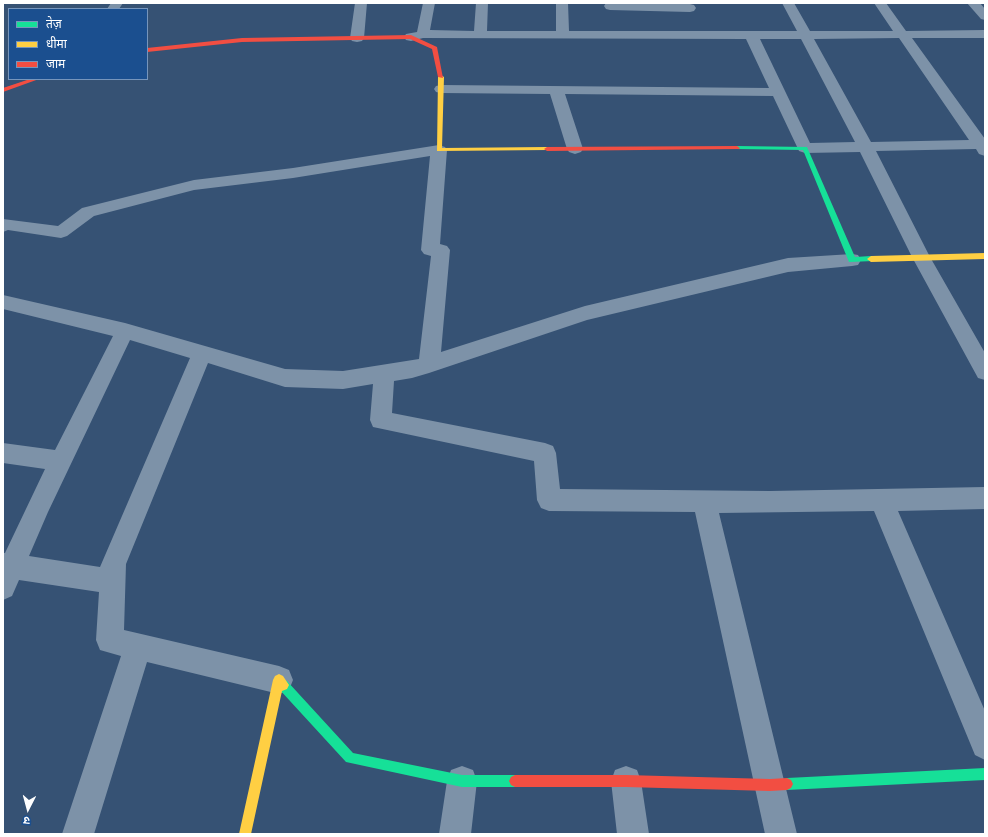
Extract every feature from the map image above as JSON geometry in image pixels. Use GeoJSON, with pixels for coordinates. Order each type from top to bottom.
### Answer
{"type":"FeatureCollection","features":[{"type":"Feature","properties":{"kind":"street"},"geometry":{"type":"LineString","coordinates":[[357,38],[361,3]]}},
{"type":"Feature","properties":{"kind":"street"},"geometry":{"type":"LineString","coordinates":[[417,35],[429,3]]}},
{"type":"Feature","properties":{"kind":"street"},"geometry":{"type":"LineString","coordinates":[[480,34],[482,3]]}},
{"type":"Feature","properties":{"kind":"street"},"geometry":{"type":"LineString","coordinates":[[562,3],[563,35]]}},
{"type":"Feature","properties":{"kind":"street"},"geometry":{"type":"LineString","coordinates":[[788,3],[865,146],[921,258],[985,372]]}},
{"type":"Feature","properties":{"kind":"street"},"geometry":{"type":"LineString","coordinates":[[880,3],[983,146]]}},
{"type":"Feature","properties":{"kind":"street"},"geometry":{"type":"LineString","coordinates":[[973,3],[985,16]]}},
{"type":"Feature","properties":{"kind":"street"},"geometry":{"type":"LineString","coordinates":[[616,36],[610,5],[690,8]]}},
{"type":"Feature","properties":{"kind":"street"},"geometry":{"type":"LineString","coordinates":[[148,50],[242,40],[357,38],[417,35],[480,34],[616,36],[985,34]]}},
{"type":"Feature","properties":{"kind":"street"},"geometry":{"type":"LineString","coordinates":[[417,35],[435,48],[441,78],[439,150],[430,250],[441,250],[429,365]]}},
{"type":"Feature","properties":{"kind":"street"},"geometry":{"type":"LineString","coordinates":[[751,35],[805,148],[852,260]]}},
{"type":"Feature","properties":{"kind":"street"},"geometry":{"type":"LineString","coordinates":[[3,90],[33,80]]}},
{"type":"Feature","properties":{"kind":"street"},"geometry":{"type":"LineString","coordinates":[[441,89],[778,92]]}},
{"type":"Feature","properties":{"kind":"street"},"geometry":{"type":"LineString","coordinates":[[556,90],[575,150]]}},
{"type":"Feature","properties":{"kind":"street"},"geometry":{"type":"LineString","coordinates":[[3,226],[5,224],[61,232],[88,212],[194,185],[293,173],[439,150],[983,146]]}},
{"type":"Feature","properties":{"kind":"street"},"geometry":{"type":"LineString","coordinates":[[3,302],[125,331],[285,378],[343,380],[412,370],[584,313],[788,265],[852,260],[985,256]]}},
{"type":"Feature","properties":{"kind":"street"},"geometry":{"type":"LineString","coordinates":[[112,581],[6,573],[125,331]]}},
{"type":"Feature","properties":{"kind":"street"},"geometry":{"type":"LineString","coordinates":[[202,353],[113,564],[110,640],[278,680],[350,758],[462,781],[626,781],[770,785],[985,774]]}},
{"type":"Feature","properties":{"kind":"street"},"geometry":{"type":"LineString","coordinates":[[384,374],[381,420],[545,453],[549,500],[770,502],[985,498]]}},
{"type":"Feature","properties":{"kind":"street"},"geometry":{"type":"LineString","coordinates":[[3,453],[61,461]]}},
{"type":"Feature","properties":{"kind":"street"},"geometry":{"type":"LineString","coordinates":[[881,500],[985,745]]}},
{"type":"Feature","properties":{"kind":"street"},"geometry":{"type":"LineString","coordinates":[[704,501],[781,834]]}},
{"type":"Feature","properties":{"kind":"street"},"geometry":{"type":"LineString","coordinates":[[78,834],[138,646]]}},
{"type":"Feature","properties":{"kind":"street"},"geometry":{"type":"LineString","coordinates":[[245,834],[278,680]]}},
{"type":"Feature","properties":{"kind":"street"},"geometry":{"type":"LineString","coordinates":[[455,834],[462,781]]}},
{"type":"Feature","properties":{"kind":"street"},"geometry":{"type":"LineString","coordinates":[[626,781],[633,834]]}},
{"type":"Feature","properties":{"kind":"traffic: fast"},"geometry":{"type":"LineString","coordinates":[[737,148],[805,148],[852,260],[871,259]]}},
{"type":"Feature","properties":{"kind":"traffic: fast"},"geometry":{"type":"LineString","coordinates":[[283,685],[350,758],[462,781],[515,781]]}},
{"type":"Feature","properties":{"kind":"traffic: fast"},"geometry":{"type":"LineString","coordinates":[[787,784],[985,774]]}},
{"type":"Feature","properties":{"kind":"traffic: slow"},"geometry":{"type":"LineString","coordinates":[[441,77],[439,150],[547,149]]}},
{"type":"Feature","properties":{"kind":"traffic: slow"},"geometry":{"type":"LineString","coordinates":[[871,259],[985,256]]}},
{"type":"Feature","properties":{"kind":"traffic: slow"},"geometry":{"type":"LineString","coordinates":[[245,834],[279,680],[283,685]]}},
{"type":"Feature","properties":{"kind":"traffic: jam"},"geometry":{"type":"LineString","coordinates":[[148,50],[242,40],[411,37],[435,48],[441,77]]}},
{"type":"Feature","properties":{"kind":"traffic: jam"},"geometry":{"type":"LineString","coordinates":[[3,90],[33,80]]}},
{"type":"Feature","properties":{"kind":"traffic: jam"},"geometry":{"type":"LineString","coordinates":[[547,149],[737,148]]}},
{"type":"Feature","properties":{"kind":"traffic: jam"},"geometry":{"type":"LineString","coordinates":[[515,781],[626,781],[770,785],[787,784]]}}]}
